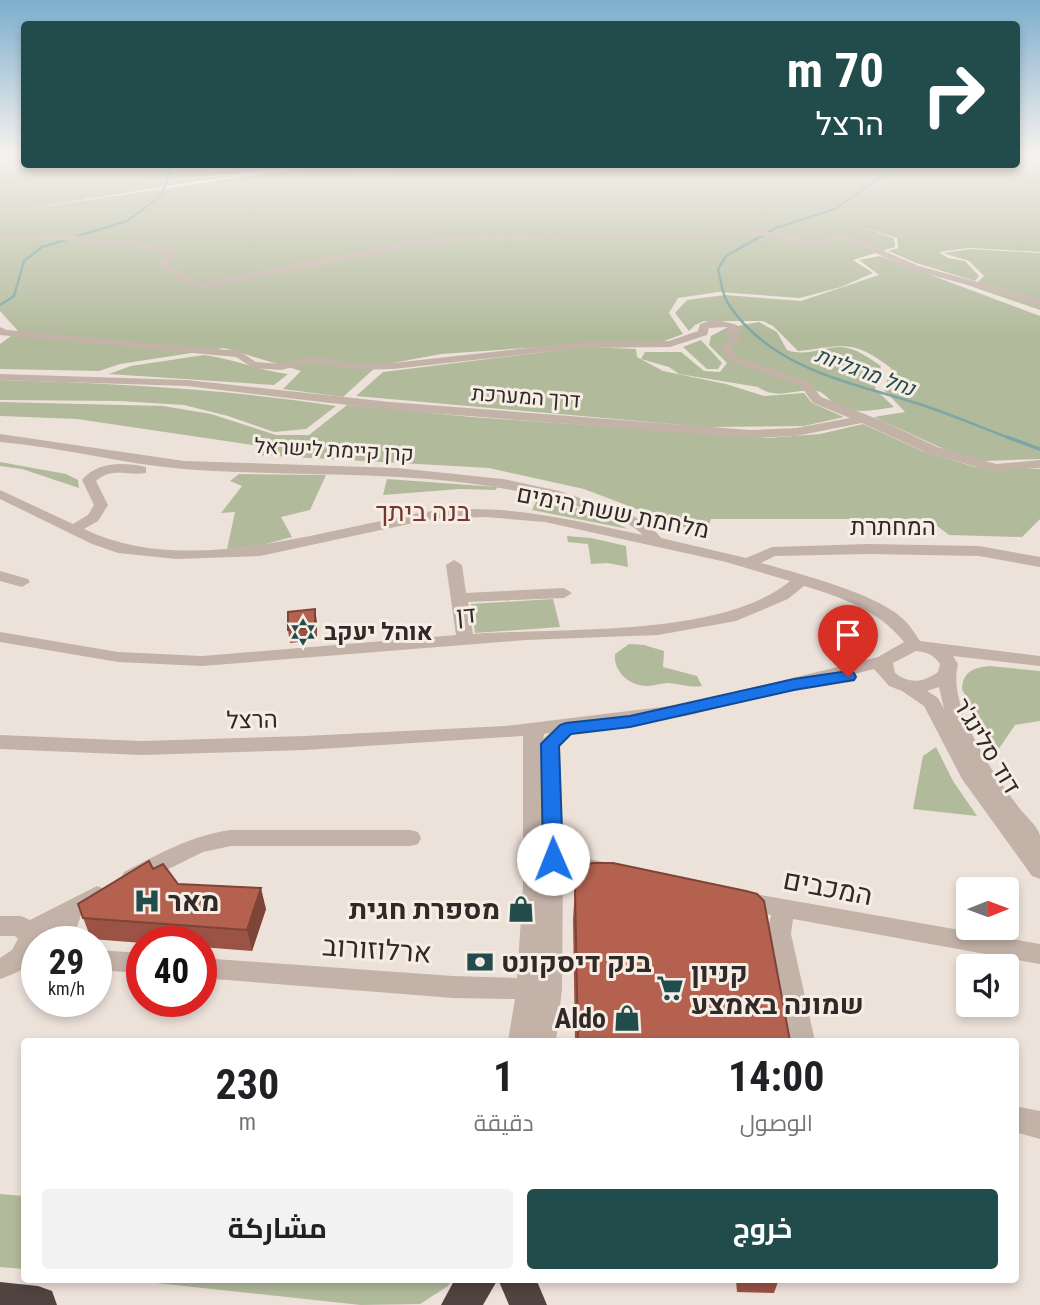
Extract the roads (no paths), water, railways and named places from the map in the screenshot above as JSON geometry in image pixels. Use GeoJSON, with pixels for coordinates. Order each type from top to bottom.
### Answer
{"type":"FeatureCollection","features":[{"type":"Feature","properties":{"kind":"highway"},"geometry":{"type":"LineString","coordinates":[[460,1305],[476,1283]]}},
{"type":"Feature","properties":{"kind":"highway"},"geometry":{"type":"LineString","coordinates":[[519,1283],[528,1305]]}},
{"type":"Feature","properties":{"kind":"highway"},"geometry":{"type":"LineString","coordinates":[[0,1301],[38,1305]]}},
{"type":"Feature","properties":{"kind":"street"},"geometry":{"type":"LineString","coordinates":[[0,238],[54,234],[140,247],[170,248],[175,251],[163,264],[191,283],[208,285],[447,239],[541,235],[690,237],[773,234],[788,236],[798,242],[815,246],[827,237],[839,236],[864,244],[916,268],[1040,302]]}},
{"type":"Feature","properties":{"kind":"street"},"geometry":{"type":"LineString","coordinates":[[0,330],[4,334],[52,339],[239,354],[253,365],[281,368],[306,361],[328,361],[354,367],[393,366],[581,345],[670,344],[703,333],[704,326],[711,322],[722,322],[732,325],[734,331],[735,340],[725,349],[733,359],[804,383],[817,400],[881,425],[932,450],[996,468],[1040,464]]}},
{"type":"Feature","properties":{"kind":"street","name":"דרך המערכת"},"geometry":{"type":"LineString","coordinates":[[0,377],[187,383],[390,406],[750,434],[796,432],[863,419]]}},
{"type":"Feature","properties":{"kind":"street","name":"קרן קיימת לישראל"},"geometry":{"type":"LineString","coordinates":[[0,438],[46,441],[183,464],[362,470],[511,484],[565,496],[625,518],[642,526],[654,540]]}},
{"type":"Feature","properties":{"kind":"street"},"geometry":{"type":"LineString","coordinates":[[72,530],[85,524],[99,510],[101,505],[89,480],[98,472],[116,467],[207,476]]}},
{"type":"Feature","properties":{"kind":"street","name":"מלחמת ששת הימים"},"geometry":{"type":"LineString","coordinates":[[0,494],[72,530],[118,548],[176,554],[236,553],[290,545],[406,519],[485,513],[545,518],[654,540],[747,563],[867,603],[897,622],[924,647],[947,660],[948,672]]}},
{"type":"Feature","properties":{"kind":"street","name":"המחתרת"},"geometry":{"type":"LineString","coordinates":[[747,563],[772,552],[869,549],[979,551],[1040,562]]}},
{"type":"Feature","properties":{"kind":"street"},"geometry":{"type":"LineString","coordinates":[[454,565],[465,639]]}},
{"type":"Feature","properties":{"kind":"street"},"geometry":{"type":"LineString","coordinates":[[0,576],[22,582]]}},
{"type":"Feature","properties":{"kind":"street","name":"דן"},"geometry":{"type":"LineString","coordinates":[[0,637],[118,657],[202,662],[465,639],[658,630],[692,625],[761,606],[782,596],[801,580]]}},
{"type":"Feature","properties":{"kind":"street"},"geometry":{"type":"LineString","coordinates":[[457,598],[564,593]]}},
{"type":"Feature","properties":{"kind":"street"},"geometry":{"type":"LineString","coordinates":[[924,647],[1040,661]]}},
{"type":"Feature","properties":{"kind":"street","name":"הרצל"},"geometry":{"type":"LineString","coordinates":[[536,730],[696,708],[884,660],[903,648],[924,647]]}},
{"type":"Feature","properties":{"kind":"street"},"geometry":{"type":"LineString","coordinates":[[884,660],[883,669],[903,685],[931,684],[964,661],[1001,657]]}},
{"type":"Feature","properties":{"kind":"street","name":"דוד סלינג'ר"},"geometry":{"type":"LineString","coordinates":[[948,672],[948,695],[974,756],[1040,849]]}},
{"type":"Feature","properties":{"kind":"street","name":"הרצל"},"geometry":{"type":"LineString","coordinates":[[794,685],[868,676],[903,685]]}},
{"type":"Feature","properties":{"kind":"street","name":"דוד סלינג'ר"},"geometry":{"type":"LineString","coordinates":[[903,685],[931,702],[969,774],[1040,870]]}},
{"type":"Feature","properties":{"kind":"street","name":"הרצל"},"geometry":{"type":"LineString","coordinates":[[0,742],[142,748],[305,743],[566,729],[630,721],[652,714]]}},
{"type":"Feature","properties":{"kind":"street"},"geometry":{"type":"LineString","coordinates":[[543,1038],[539,989],[550,744],[566,729]]}},
{"type":"Feature","properties":{"kind":"street"},"geometry":{"type":"LineString","coordinates":[[536,730],[544,858]]}},
{"type":"Feature","properties":{"kind":"street"},"geometry":{"type":"LineString","coordinates":[[6,967],[26,951],[17,930],[71,908],[209,841],[231,838],[410,838]]}},
{"type":"Feature","properties":{"kind":"street"},"geometry":{"type":"LineString","coordinates":[[544,858],[628,875]]}},
{"type":"Feature","properties":{"kind":"street","name":"המכבים"},"geometry":{"type":"LineString","coordinates":[[723,896],[786,910],[1036,952]]}},
{"type":"Feature","properties":{"kind":"street"},"geometry":{"type":"LineString","coordinates":[[65,926],[71,908]]}},
{"type":"Feature","properties":{"kind":"street"},"geometry":{"type":"LineString","coordinates":[[786,910],[780,921],[779,934],[802,1038]]}},
{"type":"Feature","properties":{"kind":"street","name":"ארלוזורוב"},"geometry":{"type":"LineString","coordinates":[[217,969],[439,986],[539,989]]}},
{"type":"Feature","properties":{"kind":"street"},"geometry":{"type":"LineString","coordinates":[[522,1038],[539,989]]}},
{"type":"Feature","properties":{"kind":"street"},"geometry":{"type":"LineString","coordinates":[[1019,1119],[1040,1125]]}},
{"type":"Feature","properties":{"kind":"street"},"geometry":{"type":"LineString","coordinates":[[481,1305],[484,1283]]}},
{"type":"Feature","properties":{"kind":"street"},"geometry":{"type":"LineString","coordinates":[[508,1305],[511,1283]]}},
{"type":"Feature","properties":{"kind":"waterway"},"geometry":{"type":"LineString","coordinates":[[105,228],[127,221],[137,214]]}},
{"type":"Feature","properties":{"kind":"waterway","name":"נחל מרגליות"},"geometry":{"type":"LineString","coordinates":[[776,228],[820,214]]}},
{"type":"Feature","properties":{"kind":"waterway"},"geometry":{"type":"LineString","coordinates":[[0,305],[14,296],[24,261],[42,247],[111,226]]}},
{"type":"Feature","properties":{"kind":"waterway","name":"נחל מרגליות"},"geometry":{"type":"LineString","coordinates":[[779,226],[726,256],[718,269],[723,293],[746,326],[766,344],[813,370],[928,407],[1012,439]]}},
{"type":"Feature","properties":{"kind":"waterway","name":"נחל מרגליות"},"geometry":{"type":"LineString","coordinates":[[1007,437],[1040,449]]}},
{"type":"Feature","properties":{"kind":"place","name":"אוהל יעקב"},"geometry":{"type":"Point","coordinates":[303,632]}},
{"type":"Feature","properties":{"kind":"place","name":"מאר"},"geometry":{"type":"Point","coordinates":[147,901]}},
{"type":"Feature","properties":{"kind":"place","name":"מספרת חגית"},"geometry":{"type":"Point","coordinates":[521,909]}},
{"type":"Feature","properties":{"kind":"place","name":"בנק דיסקונט"},"geometry":{"type":"Point","coordinates":[480,962]}},
{"type":"Feature","properties":{"kind":"place","name":"קניון שמונה באמצע"},"geometry":{"type":"Point","coordinates":[670,988]}},
{"type":"Feature","properties":{"kind":"place","name":"Aldo"},"geometry":{"type":"Point","coordinates":[627,1018]}},
{"type":"Feature","properties":{"kind":"district","name":"בנה ביתך"},"geometry":{"type":"Point","coordinates":[423,512]}}]}
